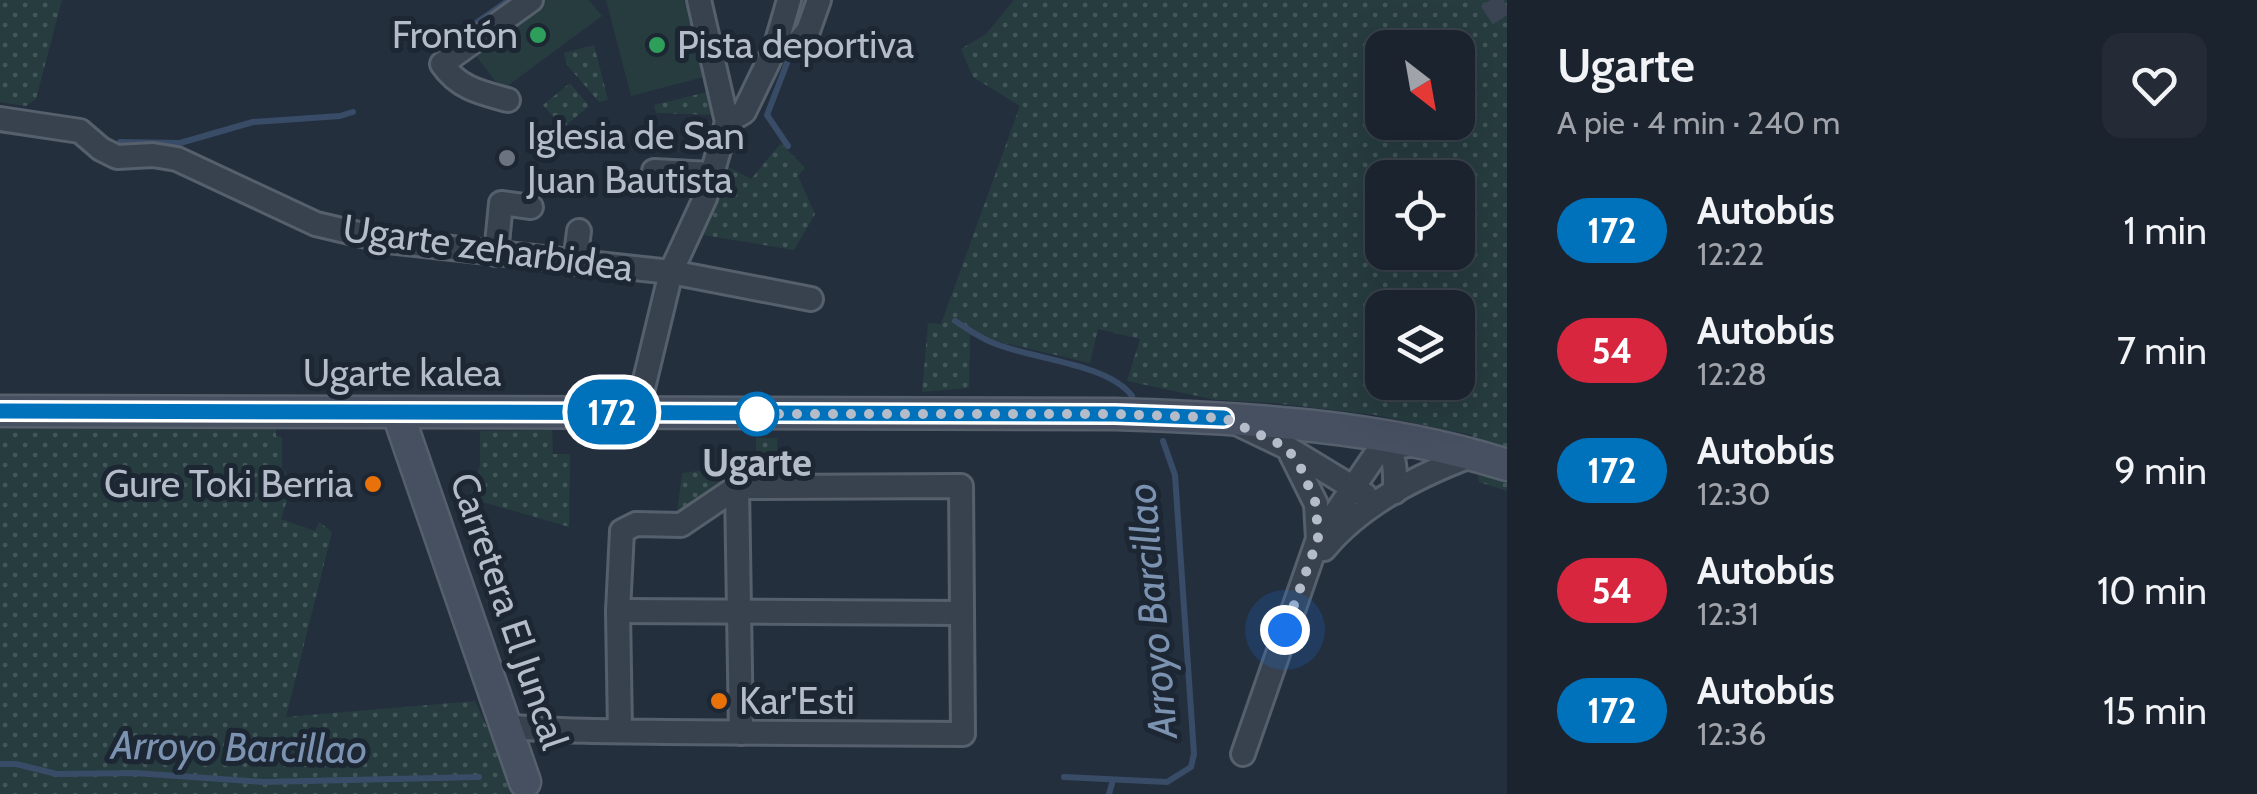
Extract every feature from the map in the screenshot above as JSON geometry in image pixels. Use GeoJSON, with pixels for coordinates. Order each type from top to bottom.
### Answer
{"type":"FeatureCollection","features":[{"type":"Feature","properties":{"kind":"street"},"geometry":{"type":"LineString","coordinates":[[508,100],[454,81],[442,64],[531,0]]}},
{"type":"Feature","properties":{"kind":"street"},"geometry":{"type":"LineString","coordinates":[[638,413],[671,272],[705,198],[727,122],[698,0]]}},
{"type":"Feature","properties":{"kind":"street"},"geometry":{"type":"LineString","coordinates":[[727,122],[744,112],[775,48],[789,0]]}},
{"type":"Feature","properties":{"kind":"street"},"geometry":{"type":"LineString","coordinates":[[775,48],[795,46],[808,31],[819,0]]}},
{"type":"Feature","properties":{"kind":"street","name":"Ugarte zeharbidea"},"geometry":{"type":"LineString","coordinates":[[0,118],[80,131],[101,150],[117,157],[177,159],[316,224],[388,241],[671,272],[811,299]]}},
{"type":"Feature","properties":{"kind":"street"},"geometry":{"type":"LineString","coordinates":[[654,171],[711,174]]}},
{"type":"Feature","properties":{"kind":"street"},"geometry":{"type":"LineString","coordinates":[[496,254],[501,204],[531,206]]}},
{"type":"Feature","properties":{"kind":"street"},"geometry":{"type":"LineString","coordinates":[[575,262],[579,231]]}},
{"type":"Feature","properties":{"kind":"street","name":"Ugarte kalea"},"geometry":{"type":"LineString","coordinates":[[0,411],[1115,414],[1224,418],[1320,428],[1461,451],[1507,466]]}},
{"type":"Feature","properties":{"kind":"street","name":"Carretera El Juncal"},"geometry":{"type":"LineString","coordinates":[[416,467],[439,424],[460,413]]}},
{"type":"Feature","properties":{"kind":"street","name":"Carretera El Juncal"},"geometry":{"type":"LineString","coordinates":[[398,414],[525,782]]}},
{"type":"Feature","properties":{"kind":"street"},"geometry":{"type":"LineString","coordinates":[[1224,418],[1286,447],[1353,488],[1387,497]]}},
{"type":"Feature","properties":{"kind":"street"},"geometry":{"type":"LineString","coordinates":[[1320,428],[1372,438],[1386,447],[1394,457],[1387,497]]}},
{"type":"Feature","properties":{"kind":"street"},"geometry":{"type":"LineString","coordinates":[[1243,754],[1318,539],[1374,457],[1386,447],[1406,444],[1461,451]]}},
{"type":"Feature","properties":{"kind":"street"},"geometry":{"type":"LineString","coordinates":[[1286,447],[1309,486],[1319,520],[1318,539]]}},
{"type":"Feature","properties":{"kind":"street"},"geometry":{"type":"LineString","coordinates":[[1306,571],[1336,534],[1461,451]]}},
{"type":"Feature","properties":{"kind":"street"},"geometry":{"type":"LineString","coordinates":[[504,726],[620,731],[963,734],[961,486],[736,487],[680,525],[636,524],[622,531],[618,611],[620,731]]}},
{"type":"Feature","properties":{"kind":"street"},"geometry":{"type":"LineString","coordinates":[[736,487],[741,732]]}},
{"type":"Feature","properties":{"kind":"street"},"geometry":{"type":"LineString","coordinates":[[618,611],[962,613]]}},
{"type":"Feature","properties":{"kind":"green space"},"geometry":{"type":"Polygon","coordinates":[[[0,0],[62,0],[36,99],[26,106],[0,102],[0,0]]]}},
{"type":"Feature","properties":{"kind":"green space","name":"Frontón"},"geometry":{"type":"Polygon","coordinates":[[[546,0],[589,0],[602,16],[502,90],[474,53],[546,0]]]}},
{"type":"Feature","properties":{"kind":"green space","name":"Pista deportiva"},"geometry":{"type":"Polygon","coordinates":[[[606,0],[684,0],[704,77],[631,96],[606,0]]]}},
{"type":"Feature","properties":{"kind":"green space"},"geometry":{"type":"Polygon","coordinates":[[[1014,0],[1507,0],[1507,491],[1479,482],[1472,435],[1375,415],[1216,400],[1127,381],[1140,339],[1098,329],[1090,363],[970,335],[969,388],[922,392],[928,323],[941,324],[1020,106],[973,77],[961,49],[986,34],[1014,0]]]}},
{"type":"Feature","properties":{"kind":"green space"},"geometry":{"type":"Polygon","coordinates":[[[594,45],[608,100],[599,102],[567,65],[564,53],[594,45]]]}},
{"type":"Feature","properties":{"kind":"green space"},"geometry":{"type":"Polygon","coordinates":[[[570,83],[589,106],[563,128],[543,105],[570,83]]]}},
{"type":"Feature","properties":{"kind":"green space"},"geometry":{"type":"Polygon","coordinates":[[[707,92],[714,115],[656,113],[654,105],[707,92]]]}},
{"type":"Feature","properties":{"kind":"green space"},"geometry":{"type":"Polygon","coordinates":[[[781,143],[805,168],[798,176],[815,214],[794,250],[691,233],[727,166],[751,179],[781,143]]]}},
{"type":"Feature","properties":{"kind":"green space"},"geometry":{"type":"Polygon","coordinates":[[[276,427],[276,436],[282,437],[282,468],[293,482],[281,519],[315,531],[319,522],[332,532],[286,717],[475,701],[518,794],[0,794],[0,429],[276,427]]]}},
{"type":"Feature","properties":{"kind":"green space"},"geometry":{"type":"Polygon","coordinates":[[[552,430],[553,454],[570,454],[569,527],[469,498],[480,465],[480,431],[552,430]]]}},
{"type":"Feature","properties":{"kind":"green space"},"geometry":{"type":"Polygon","coordinates":[[[756,438],[777,438],[778,473],[725,481],[677,512],[682,473],[709,470],[730,457],[756,456],[756,438]]]}},
{"type":"Feature","properties":{"kind":"waterway"},"geometry":{"type":"LineString","coordinates":[[436,51],[509,0]]}},
{"type":"Feature","properties":{"kind":"waterway","name":"Arroyo Barcillao"},"geometry":{"type":"LineString","coordinates":[[797,28],[803,0]]}},
{"type":"Feature","properties":{"kind":"waterway","name":"Arroyo Barcillao"},"geometry":{"type":"LineString","coordinates":[[787,63],[767,115],[788,146]]}},
{"type":"Feature","properties":{"kind":"waterway"},"geometry":{"type":"LineString","coordinates":[[120,142],[180,143],[253,122],[353,112]]}},
{"type":"Feature","properties":{"kind":"waterway","name":"Arroyo Barcillao"},"geometry":{"type":"LineString","coordinates":[[955,321],[996,344],[1106,376],[1132,396]]}},
{"type":"Feature","properties":{"kind":"waterway","name":"Arroyo Barcillao"},"geometry":{"type":"LineString","coordinates":[[1064,777],[1167,782],[1191,767],[1194,754],[1175,475],[1163,441]]}},
{"type":"Feature","properties":{"kind":"waterway","name":"Arroyo Barcillao"},"geometry":{"type":"LineString","coordinates":[[0,764],[57,774],[135,773],[263,782],[479,777]]}},
{"type":"Feature","properties":{"kind":"waterway"},"geometry":{"type":"LineString","coordinates":[[1109,794],[1113,780]]}},
{"type":"Feature","properties":{"kind":"tunnel"},"geometry":{"type":"LineString","coordinates":[[1490,0],[1507,26]]}},
{"type":"Feature","properties":{"kind":"bus line","name":"172"},"geometry":{"type":"LineString","coordinates":[[0,411],[1115,414],[1224,418]]}},
{"type":"Feature","properties":{"kind":"place","name":"Frontón"},"geometry":{"type":"Point","coordinates":[538,35]}},
{"type":"Feature","properties":{"kind":"place","name":"Pista deportiva"},"geometry":{"type":"Point","coordinates":[657,45]}},
{"type":"Feature","properties":{"kind":"place","name":"Iglesia de San Juan Bautista"},"geometry":{"type":"Point","coordinates":[507,158]}},
{"type":"Feature","properties":{"kind":"place","name":"Ugarte"},"geometry":{"type":"Point","coordinates":[757,414]}},
{"type":"Feature","properties":{"kind":"place","name":"Gure Toki Berria"},"geometry":{"type":"Point","coordinates":[373,484]}},
{"type":"Feature","properties":{"kind":"place","name":"Kar'Esti"},"geometry":{"type":"Point","coordinates":[719,701]}},
{"type":"Feature","properties":{"kind":"route"},"geometry":{"type":"LineString","coordinates":[[757,414],[750,414],[1115,414],[1224,418],[1286,447],[1300,466],[1316,504],[1318,539],[1285,630]]}}]}
